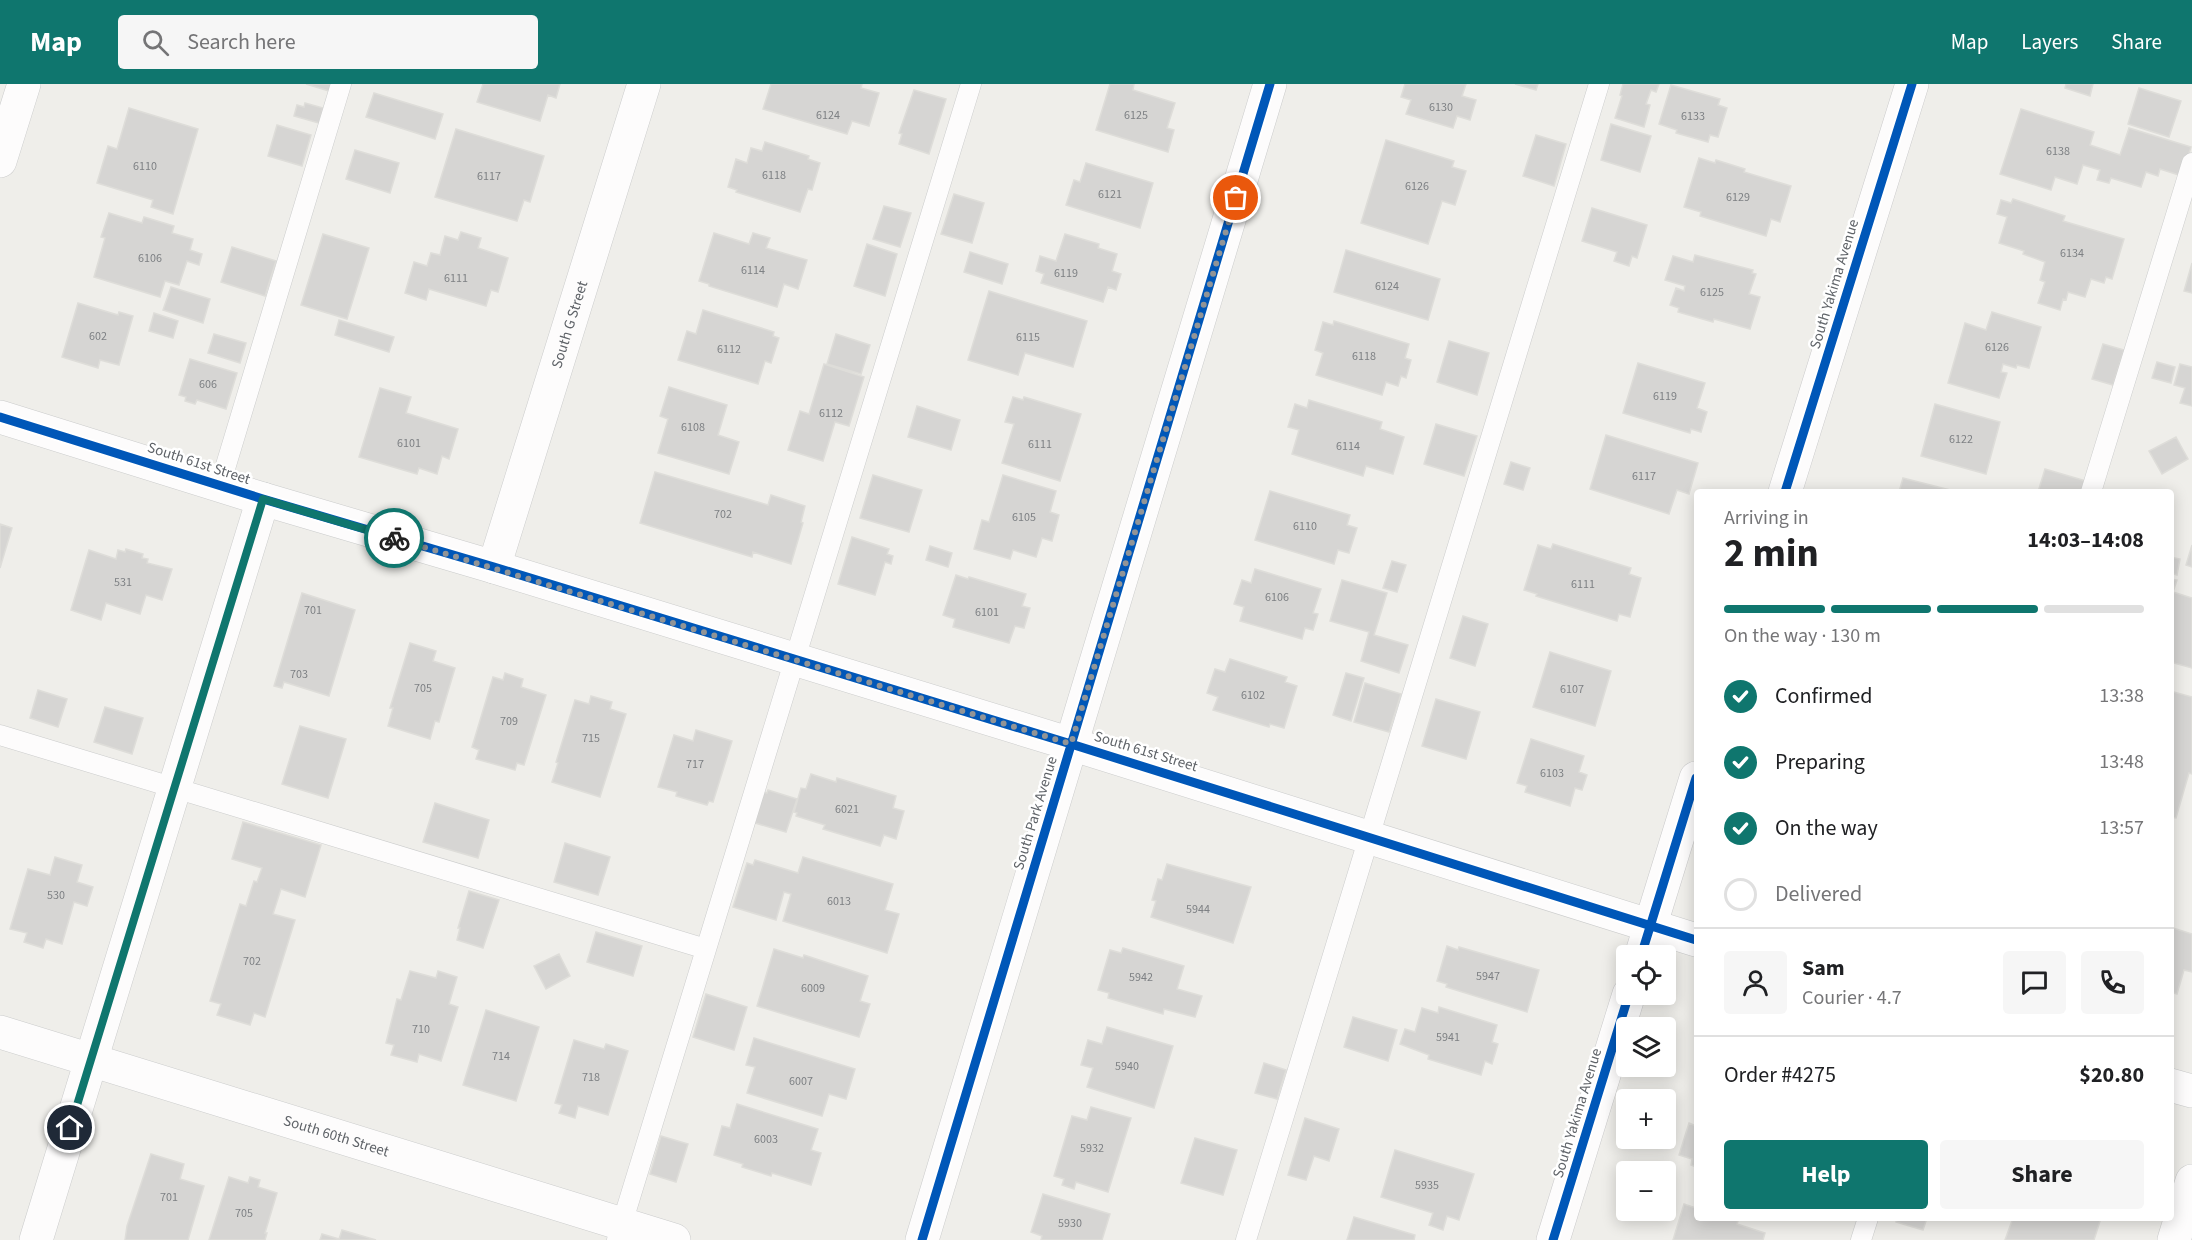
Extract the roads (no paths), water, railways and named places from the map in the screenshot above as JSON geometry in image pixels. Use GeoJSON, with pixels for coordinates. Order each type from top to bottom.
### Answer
{"type":"FeatureCollection","features":[{"type":"Feature","properties":{"kind":"street"},"geometry":{"type":"LineString","coordinates":[[0,161],[24,84]]}},
{"type":"Feature","properties":{"kind":"street","name":"South G Street"},"geometry":{"type":"LineString","coordinates":[[494,567],[644,84]]}},
{"type":"Feature","properties":{"kind":"street","name":"South Park Avenue"},"geometry":{"type":"LineString","coordinates":[[922,1240],[1270,84]]}},
{"type":"Feature","properties":{"kind":"street","name":"South Yakima Avenue"},"geometry":{"type":"LineString","coordinates":[[1786,489],[1912,84]]}},
{"type":"Feature","properties":{"kind":"street","name":"South 61st Street"},"geometry":{"type":"LineString","coordinates":[[0,417],[263,499],[796,659],[1369,837],[1646,941],[1694,940]]}},
{"type":"Feature","properties":{"kind":"street"},"geometry":{"type":"LineString","coordinates":[[36,1240],[263,499]]}},
{"type":"Feature","properties":{"kind":"street"},"geometry":{"type":"LineString","coordinates":[[1646,941],[1694,785]]}},
{"type":"Feature","properties":{"kind":"street","name":"South Yakima Avenue"},"geometry":{"type":"LineString","coordinates":[[1553,1240],[1626,1005]]}},
{"type":"Feature","properties":{"kind":"street","name":"South 60th Street"},"geometry":{"type":"LineString","coordinates":[[0,1032],[620,1232],[674,1240]]}},
{"type":"Feature","properties":{"kind":"street"},"geometry":{"type":"LineString","coordinates":[[2174,1085],[2192,1091]]}},
{"type":"Feature","properties":{"kind":"street"},"geometry":{"type":"LineString","coordinates":[[2174,1240],[2192,1181]]}},
{"type":"Feature","properties":{"kind":"lane"},"geometry":{"type":"LineString","coordinates":[[220,485],[341,84]]}},
{"type":"Feature","properties":{"kind":"lane"},"geometry":{"type":"LineString","coordinates":[[620,1232],[971,84]]}},
{"type":"Feature","properties":{"kind":"lane"},"geometry":{"type":"LineString","coordinates":[[1246,1240],[1599,84]]}},
{"type":"Feature","properties":{"kind":"lane"},"geometry":{"type":"LineString","coordinates":[[2092,489],[2192,163]]}},
{"type":"Feature","properties":{"kind":"lane"},"geometry":{"type":"LineString","coordinates":[[0,735],[706,950]]}},
{"type":"Feature","properties":{"kind":"lane"},"geometry":{"type":"LineString","coordinates":[[1861,1240],[1867,1221]]}}]}
